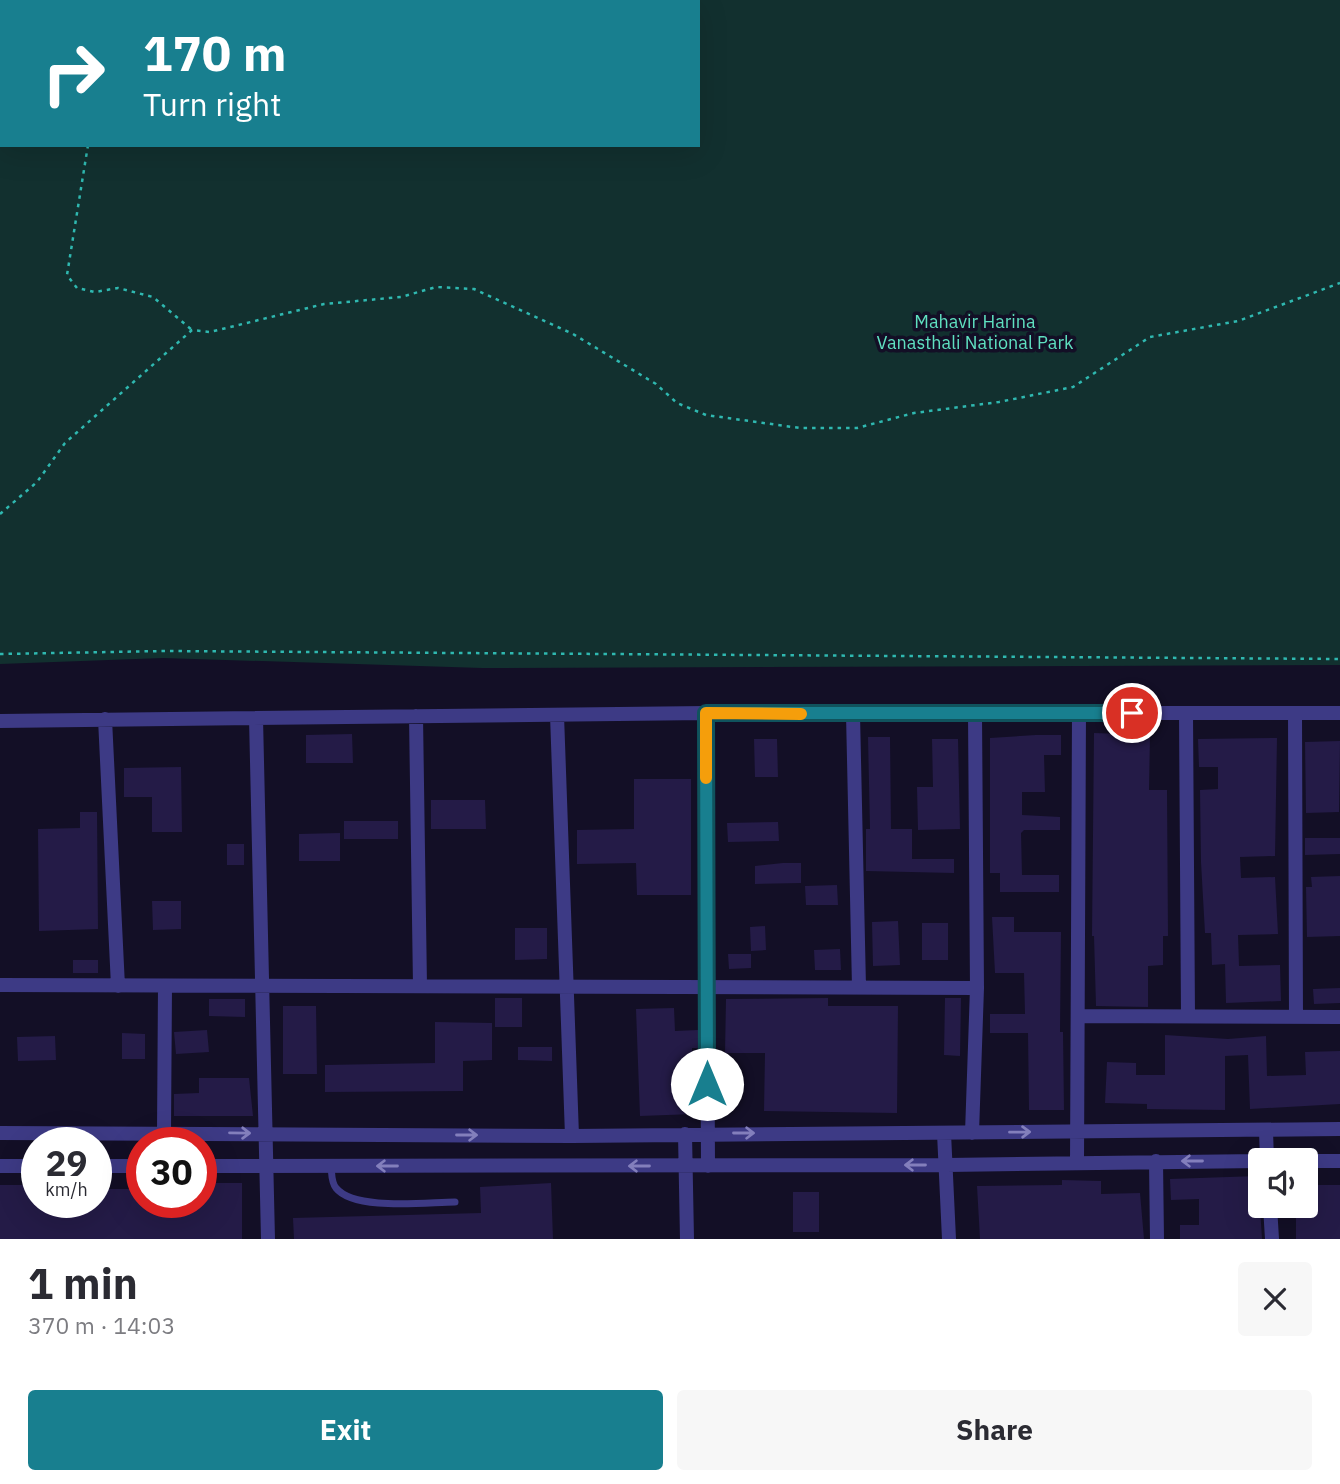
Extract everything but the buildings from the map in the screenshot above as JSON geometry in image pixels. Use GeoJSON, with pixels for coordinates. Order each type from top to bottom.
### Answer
{"type":"FeatureCollection","features":[{"type":"Feature","properties":{"kind":"street"},"geometry":{"type":"LineString","coordinates":[[1077,1163],[1079,712]]}},
{"type":"Feature","properties":{"kind":"street"},"geometry":{"type":"LineString","coordinates":[[0,721],[706,713],[1340,713]]}},
{"type":"Feature","properties":{"kind":"street"},"geometry":{"type":"LineString","coordinates":[[706,713],[708,1166]]}},
{"type":"Feature","properties":{"kind":"street"},"geometry":{"type":"LineString","coordinates":[[1185,713],[1188,1016]]}},
{"type":"Feature","properties":{"kind":"street"},"geometry":{"type":"LineString","coordinates":[[1295,713],[1296,1017]]}},
{"type":"Feature","properties":{"kind":"street"},"geometry":{"type":"LineString","coordinates":[[972,1133],[976,988],[975,714]]}},
{"type":"Feature","properties":{"kind":"street"},"geometry":{"type":"LineString","coordinates":[[557,715],[572,1136]]}},
{"type":"Feature","properties":{"kind":"street"},"geometry":{"type":"LineString","coordinates":[[853,715],[859,987]]}},
{"type":"Feature","properties":{"kind":"street"},"geometry":{"type":"LineString","coordinates":[[416,716],[420,986]]}},
{"type":"Feature","properties":{"kind":"street"},"geometry":{"type":"LineString","coordinates":[[256,718],[268,1239]]}},
{"type":"Feature","properties":{"kind":"street"},"geometry":{"type":"LineString","coordinates":[[105,719],[118,986]]}},
{"type":"Feature","properties":{"kind":"street"},"geometry":{"type":"LineString","coordinates":[[0,985],[976,988]]}},
{"type":"Feature","properties":{"kind":"street"},"geometry":{"type":"LineString","coordinates":[[164,986],[164,1127]]}},
{"type":"Feature","properties":{"kind":"street"},"geometry":{"type":"LineString","coordinates":[[1078,1016],[1340,1017]]}},
{"type":"Feature","properties":{"kind":"street"},"geometry":{"type":"LineString","coordinates":[[217,1133],[572,1136],[1340,1129]]}},
{"type":"Feature","properties":{"kind":"street"},"geometry":{"type":"LineString","coordinates":[[1266,1131],[1267,1148]]}},
{"type":"Feature","properties":{"kind":"street"},"geometry":{"type":"LineString","coordinates":[[0,1133],[126,1132]]}},
{"type":"Feature","properties":{"kind":"street"},"geometry":{"type":"LineString","coordinates":[[944,1133],[948,1239]]}},
{"type":"Feature","properties":{"kind":"street"},"geometry":{"type":"LineString","coordinates":[[685,1134],[687,1239]]}},
{"type":"Feature","properties":{"kind":"street"},"geometry":{"type":"LineString","coordinates":[[1156,1161],[1157,1239]]}},
{"type":"Feature","properties":{"kind":"street"},"geometry":{"type":"LineString","coordinates":[[217,1166],[947,1165],[1248,1161]]}},
{"type":"Feature","properties":{"kind":"street"},"geometry":{"type":"LineString","coordinates":[[1318,1161],[1340,1161]]}},
{"type":"Feature","properties":{"kind":"street"},"geometry":{"type":"LineString","coordinates":[[0,1166],[21,1166]]}},
{"type":"Feature","properties":{"kind":"street"},"geometry":{"type":"LineString","coordinates":[[1271,1218],[1272,1239]]}},
{"type":"Feature","properties":{"kind":"lane"},"geometry":{"type":"LineString","coordinates":[[331,1166],[332,1183],[337,1190],[362,1202],[455,1202]]}},
{"type":"Feature","properties":{"kind":"path"},"geometry":{"type":"LineString","coordinates":[[88,147],[67,275],[77,288],[94,292],[118,288],[153,297],[177,313],[192,330],[210,332],[324,304],[401,297],[436,287],[474,289],[573,334],[656,384],[677,403],[706,415],[800,428],[857,428],[914,413],[999,402],[1073,387],[1150,337],[1238,321],[1340,283]]}},
{"type":"Feature","properties":{"kind":"path"},"geometry":{"type":"LineString","coordinates":[[0,514],[37,482],[65,443],[192,330]]}},
{"type":"Feature","properties":{"kind":"path"},"geometry":{"type":"LineString","coordinates":[[0,654],[165,651],[1340,659]]}},
{"type":"Feature","properties":{"kind":"green space","name":"Mahavir Harina Vanasthali National Park"},"geometry":{"type":"Polygon","coordinates":[[[700,0],[1340,0],[1340,665],[482,668],[163,658],[0,664],[0,147],[700,147],[700,0]]]}},
{"type":"Feature","properties":{"kind":"slow traffic"},"geometry":{"type":"LineString","coordinates":[[706,778],[706,713],[801,714]]}},
{"type":"Feature","properties":{"kind":"route"},"geometry":{"type":"LineString","coordinates":[[707,1084],[706,713],[1132,713]]}}]}
